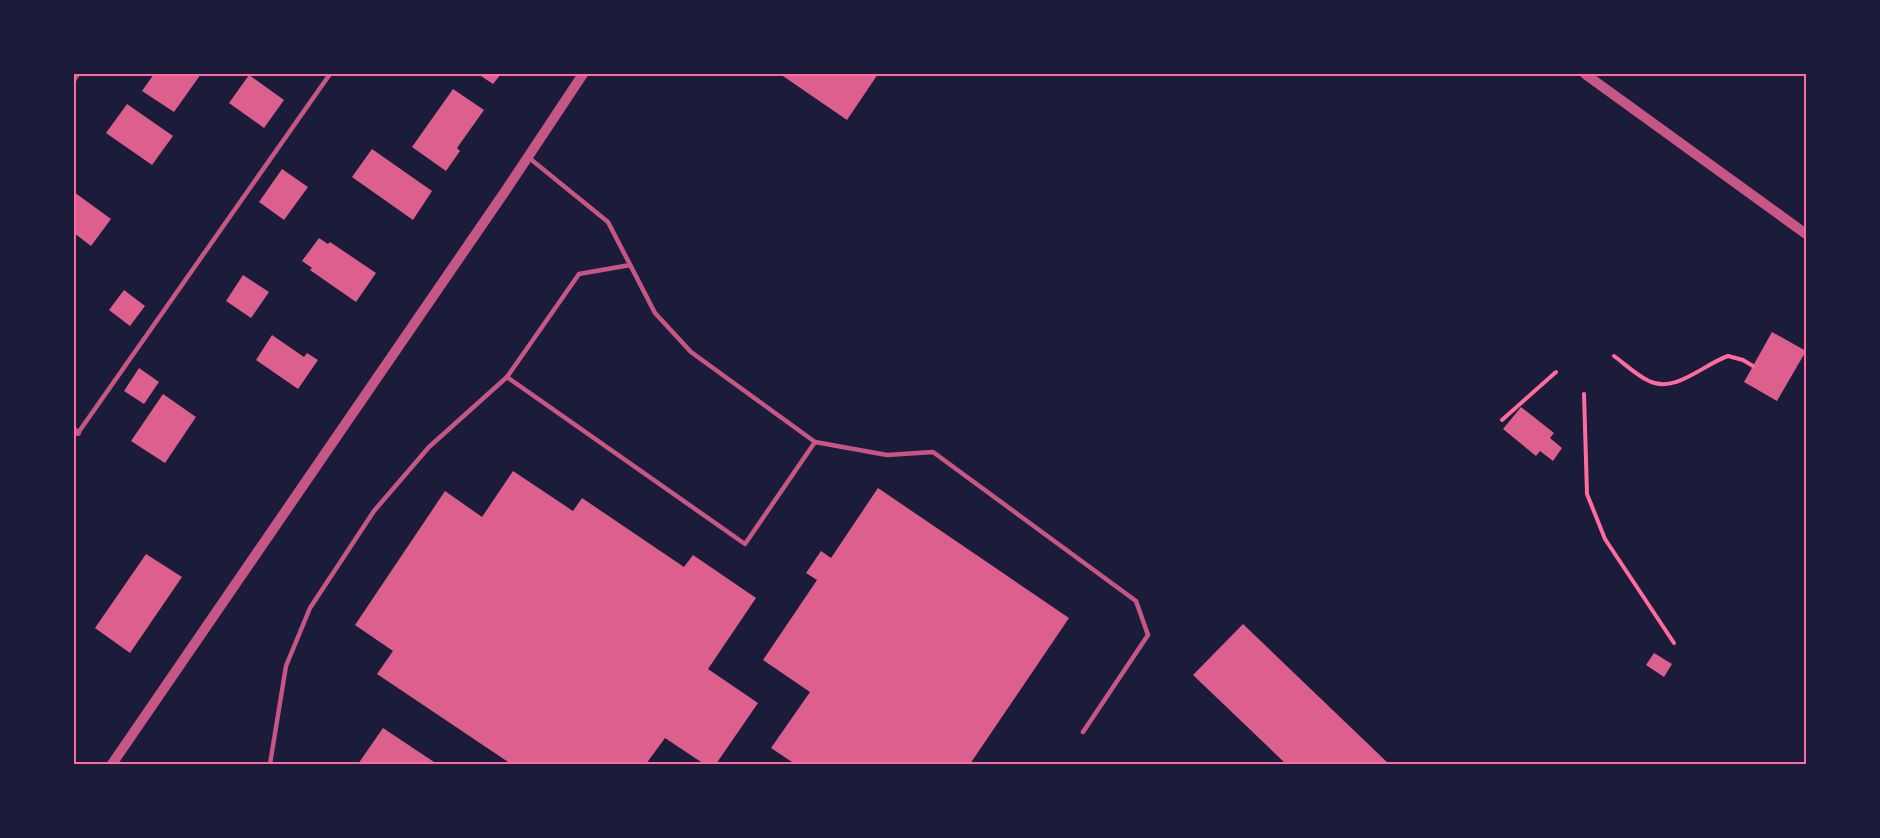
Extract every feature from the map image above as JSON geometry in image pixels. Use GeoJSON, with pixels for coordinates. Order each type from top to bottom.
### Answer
{"type":"FeatureCollection","features":[{"type":"Feature","properties":{"kind":"street"},"geometry":{"type":"LineString","coordinates":[[74,79],[77,74]]}},
{"type":"Feature","properties":{"kind":"street"},"geometry":{"type":"LineString","coordinates":[[112,765],[583,74]]}},
{"type":"Feature","properties":{"kind":"street"},"geometry":{"type":"LineString","coordinates":[[1585,74],[1596,77],[1806,234]]}},
{"type":"Feature","properties":{"kind":"lane"},"geometry":{"type":"LineString","coordinates":[[76,431],[330,74]]}},
{"type":"Feature","properties":{"kind":"lane"},"geometry":{"type":"LineString","coordinates":[[528,156],[608,222],[655,313],[691,352],[815,442],[887,455],[933,452],[1136,601],[1148,635],[1083,732]]}},
{"type":"Feature","properties":{"kind":"lane"},"geometry":{"type":"LineString","coordinates":[[270,765],[286,666],[310,609],[374,511],[429,447],[507,377],[579,274],[630,265]]}},
{"type":"Feature","properties":{"kind":"lane"},"geometry":{"type":"LineString","coordinates":[[507,377],[745,543],[815,442]]}},
{"type":"Feature","properties":{"kind":"path"},"geometry":{"type":"LineString","coordinates":[[1614,356],[1643,378],[1660,384],[1690,376],[1728,356],[1743,360],[1753,366]]}},
{"type":"Feature","properties":{"kind":"path"},"geometry":{"type":"LineString","coordinates":[[1503,420],[1556,372]]}},
{"type":"Feature","properties":{"kind":"path"},"geometry":{"type":"LineString","coordinates":[[1584,394],[1587,494],[1605,539],[1674,643]]}},
{"type":"Feature","properties":{"kind":"building"},"geometry":{"type":"Polygon","coordinates":[[[154,74],[201,74],[174,112],[142,91],[154,74]]]}},
{"type":"Feature","properties":{"kind":"building"},"geometry":{"type":"Polygon","coordinates":[[[478,74],[501,74],[493,84],[478,74]]]}},
{"type":"Feature","properties":{"kind":"building"},"geometry":{"type":"Polygon","coordinates":[[[780,74],[878,74],[847,120],[780,74]]]}},
{"type":"Feature","properties":{"kind":"building"},"geometry":{"type":"Polygon","coordinates":[[[249,75],[284,100],[264,128],[229,103],[249,75]]]}},
{"type":"Feature","properties":{"kind":"building"},"geometry":{"type":"Polygon","coordinates":[[[453,89],[484,110],[457,148],[460,151],[446,171],[412,147],[453,89]]]}},
{"type":"Feature","properties":{"kind":"building"},"geometry":{"type":"Polygon","coordinates":[[[127,104],[173,136],[152,165],[106,133],[127,104]]]}},
{"type":"Feature","properties":{"kind":"building"},"geometry":{"type":"Polygon","coordinates":[[[372,149],[432,191],[413,220],[352,177],[372,149]]]}},
{"type":"Feature","properties":{"kind":"building"},"geometry":{"type":"Polygon","coordinates":[[[282,169],[308,187],[284,220],[259,202],[282,169]]]}},
{"type":"Feature","properties":{"kind":"building"},"geometry":{"type":"Polygon","coordinates":[[[74,192],[111,219],[91,246],[74,233],[74,192]]]}},
{"type":"Feature","properties":{"kind":"building"},"geometry":{"type":"Polygon","coordinates":[[[319,238],[328,244],[330,242],[376,273],[356,302],[310,270],[312,268],[302,261],[319,238]]]}},
{"type":"Feature","properties":{"kind":"building"},"geometry":{"type":"Polygon","coordinates":[[[243,275],[269,292],[251,318],[226,301],[243,275]]]}},
{"type":"Feature","properties":{"kind":"building"},"geometry":{"type":"Polygon","coordinates":[[[124,290],[145,306],[130,326],[109,310],[124,290]]]}},
{"type":"Feature","properties":{"kind":"building"},"geometry":{"type":"Polygon","coordinates":[[[1772,332],[1806,351],[1777,401],[1744,382],[1772,332]]]}},
{"type":"Feature","properties":{"kind":"building"},"geometry":{"type":"Polygon","coordinates":[[[272,335],[304,357],[307,353],[318,360],[298,389],[256,360],[272,335]]]}},
{"type":"Feature","properties":{"kind":"building"},"geometry":{"type":"Polygon","coordinates":[[[139,368],[159,382],[144,404],[124,391],[139,368]]]}},
{"type":"Feature","properties":{"kind":"building"},"geometry":{"type":"Polygon","coordinates":[[[163,394],[196,417],[165,463],[131,441],[163,394]]]}},
{"type":"Feature","properties":{"kind":"building"},"geometry":{"type":"Polygon","coordinates":[[[1521,407],[1554,433],[1550,438],[1562,448],[1553,461],[1540,451],[1536,456],[1503,429],[1521,407]]]}},
{"type":"Feature","properties":{"kind":"building"},"geometry":{"type":"Polygon","coordinates":[[[513,471],[573,511],[582,498],[684,567],[693,555],[756,598],[708,669],[758,703],[716,764],[704,764],[665,738],[646,764],[511,764],[377,674],[393,651],[355,625],[445,491],[482,517],[513,471]]]}},
{"type":"Feature","properties":{"kind":"building"},"geometry":{"type":"Polygon","coordinates":[[[878,488],[1069,618],[970,764],[795,764],[771,748],[810,692],[763,660],[817,580],[806,573],[821,551],[831,558],[878,488]]]}},
{"type":"Feature","properties":{"kind":"building"},"geometry":{"type":"Polygon","coordinates":[[[146,554],[182,577],[130,653],[95,628],[146,554]]]}},
{"type":"Feature","properties":{"kind":"building"},"geometry":{"type":"Polygon","coordinates":[[[1243,624],[1389,764],[1286,764],[1193,675],[1243,624]]]}},
{"type":"Feature","properties":{"kind":"building"},"geometry":{"type":"Polygon","coordinates":[[[1654,653],[1672,664],[1664,677],[1646,665],[1654,653]]]}},
{"type":"Feature","properties":{"kind":"building"},"geometry":{"type":"Polygon","coordinates":[[[383,728],[437,764],[358,764],[383,728]]]}}]}
